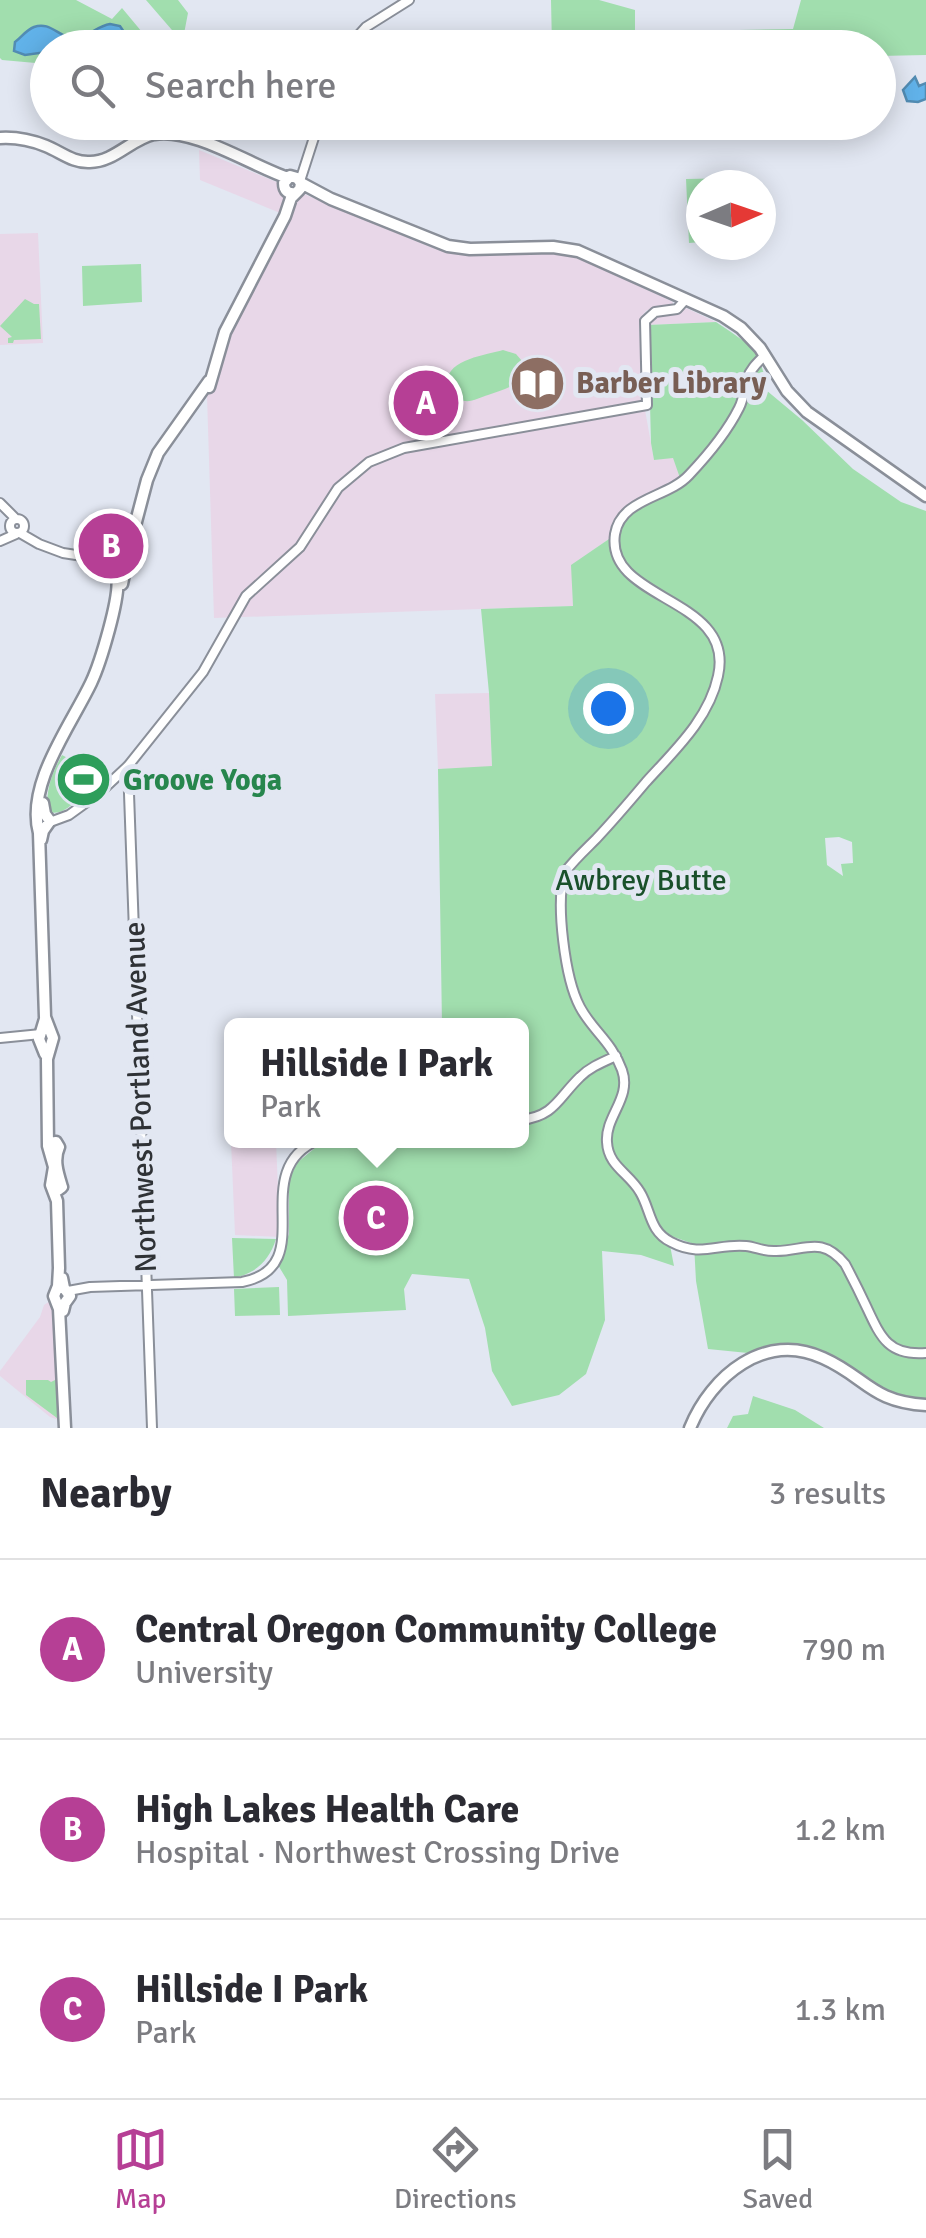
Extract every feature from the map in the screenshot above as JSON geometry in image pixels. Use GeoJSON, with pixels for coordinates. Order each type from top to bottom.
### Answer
{"type":"FeatureCollection","features":[{"type":"Feature","properties":{"kind":"main road"},"geometry":{"type":"LineString","coordinates":[[0,140],[32,146],[73,164],[90,166],[112,160],[150,140]]}},
{"type":"Feature","properties":{"kind":"main road"},"geometry":{"type":"LineString","coordinates":[[181,140],[448,246],[562,247],[685,300],[743,332],[807,412],[926,496]]}},
{"type":"Feature","properties":{"kind":"main road"},"geometry":{"type":"LineString","coordinates":[[65,1426],[61,1330],[64,1295],[44,1039],[39,845],[46,770],[92,682],[109,630],[119,566],[134,533],[152,464],[209,381],[225,332],[279,227],[293,185]]}},
{"type":"Feature","properties":{"kind":"main road"},"geometry":{"type":"LineString","coordinates":[[690,1428],[699,1409],[726,1374],[749,1358],[780,1350],[816,1354],[884,1397],[926,1405]]}},
{"type":"Feature","properties":{"kind":"street"},"geometry":{"type":"LineString","coordinates":[[363,30],[409,0]]}},
{"type":"Feature","properties":{"kind":"street"},"geometry":{"type":"LineString","coordinates":[[293,185],[313,140]]}},
{"type":"Feature","properties":{"kind":"street"},"geometry":{"type":"LineString","coordinates":[[44,820],[69,815],[128,766],[194,684],[246,596],[300,547],[329,498],[359,469],[404,448],[647,405],[646,321],[652,313],[677,309],[685,300]]}},
{"type":"Feature","properties":{"kind":"street"},"geometry":{"type":"LineString","coordinates":[[765,355],[747,378],[739,409],[690,475],[677,486],[631,508],[615,532],[615,549],[624,568],[700,620],[712,636],[720,659],[716,685],[690,734],[569,866],[562,880],[564,947],[578,1004],[607,1040],[623,1072],[622,1100],[608,1130],[608,1152],[640,1192],[658,1232],[674,1244],[700,1250],[741,1245],[775,1252],[808,1246],[828,1249],[845,1264],[885,1341],[904,1352],[926,1354]]}},
{"type":"Feature","properties":{"kind":"street"},"geometry":{"type":"LineString","coordinates":[[0,505],[16,527],[43,545],[119,566]]}},
{"type":"Feature","properties":{"kind":"street"},"geometry":{"type":"LineString","coordinates":[[2,540],[16,527]]}},
{"type":"Feature","properties":{"kind":"street","name":"Northwest Portland Avenue"},"geometry":{"type":"LineString","coordinates":[[128,766],[152,1428]]}},
{"type":"Feature","properties":{"kind":"street"},"geometry":{"type":"LineString","coordinates":[[0,1038],[44,1039]]}},
{"type":"Feature","properties":{"kind":"street"},"geometry":{"type":"LineString","coordinates":[[529,1118],[552,1109],[582,1075],[616,1056]]}},
{"type":"Feature","properties":{"kind":"street"},"geometry":{"type":"LineString","coordinates":[[64,1295],[82,1290],[242,1282],[262,1274],[274,1264],[282,1240],[282,1187],[289,1164],[304,1148]]}},
{"type":"Feature","properties":{"kind":"shaded area"},"geometry":{"type":"Polygon","coordinates":[[[199,150],[279,183],[285,201],[280,213],[200,180],[199,150]]]}},
{"type":"Feature","properties":{"kind":"shaded area"},"geometry":{"type":"Polygon","coordinates":[[[304,194],[451,253],[573,255],[673,302],[671,307],[647,310],[639,325],[645,410],[654,460],[673,457],[681,478],[626,506],[614,521],[609,539],[572,565],[573,606],[214,618],[207,396],[230,331],[296,196],[304,194]]]}},
{"type":"Feature","properties":{"kind":"shaded area"},"geometry":{"type":"Polygon","coordinates":[[[38,233],[43,343],[0,345],[0,234],[38,233]]]}},
{"type":"Feature","properties":{"kind":"shaded area"},"geometry":{"type":"Polygon","coordinates":[[[686,308],[716,322],[648,325],[656,315],[676,315],[686,308]]]}},
{"type":"Feature","properties":{"kind":"shaded area"},"geometry":{"type":"Polygon","coordinates":[[[489,693],[492,767],[438,769],[435,694],[489,693]]]}},
{"type":"Feature","properties":{"kind":"shaded area"},"geometry":{"type":"Polygon","coordinates":[[[231,1148],[276,1148],[280,1237],[235,1235],[231,1148]]]}},
{"type":"Feature","properties":{"kind":"shaded area"},"geometry":{"type":"Polygon","coordinates":[[[50,1301],[56,1303],[59,1420],[0,1376],[50,1301]]]}},
{"type":"Feature","properties":{"kind":"green space"},"geometry":{"type":"Polygon","coordinates":[[[0,0],[76,0],[112,19],[122,8],[140,30],[30,30],[30,62],[0,58],[0,0]]]}},
{"type":"Feature","properties":{"kind":"green space"},"geometry":{"type":"Polygon","coordinates":[[[146,0],[178,0],[188,13],[185,30],[172,30],[146,0]]]}},
{"type":"Feature","properties":{"kind":"green space"},"geometry":{"type":"Polygon","coordinates":[[[551,0],[599,0],[635,10],[635,30],[552,30],[551,0]]]}},
{"type":"Feature","properties":{"kind":"green space"},"geometry":{"type":"Polygon","coordinates":[[[801,0],[926,0],[926,55],[896,56],[896,30],[740,30],[793,29],[801,0]]]}},
{"type":"Feature","properties":{"kind":"green space"},"geometry":{"type":"Polygon","coordinates":[[[141,264],[142,302],[83,306],[82,266],[141,264]]]}},
{"type":"Feature","properties":{"kind":"green space"},"geometry":{"type":"Polygon","coordinates":[[[25,299],[39,304],[41,339],[8,343],[12,337],[0,326],[25,299]]]}},
{"type":"Feature","properties":{"kind":"green space","name":"Awbrey Butte"},"geometry":{"type":"Polygon","coordinates":[[[716,322],[752,348],[761,364],[766,390],[853,469],[901,502],[926,511],[926,1399],[882,1392],[820,1352],[782,1343],[748,1353],[708,1349],[694,1244],[668,1235],[674,1266],[641,1255],[602,1251],[605,1320],[586,1374],[559,1395],[512,1406],[492,1371],[485,1328],[469,1279],[412,1274],[404,1289],[406,1310],[288,1316],[287,1280],[278,1265],[289,1234],[289,1179],[298,1162],[315,1148],[529,1148],[529,1018],[442,1018],[438,769],[492,766],[481,609],[573,606],[571,565],[609,539],[614,520],[626,506],[680,478],[673,458],[654,460],[648,325],[716,322]],[[839,837],[825,838],[827,865],[843,876],[841,864],[853,863],[852,842],[839,837]]]}},
{"type":"Feature","properties":{"kind":"green space"},"geometry":{"type":"Polygon","coordinates":[[[503,350],[516,354],[522,361],[521,375],[514,384],[471,401],[452,394],[448,377],[452,370],[467,360],[503,350]]]}},
{"type":"Feature","properties":{"kind":"green space"},"geometry":{"type":"Polygon","coordinates":[[[432,369],[444,395],[429,402],[418,376],[432,369]]]}},
{"type":"Feature","properties":{"kind":"green space"},"geometry":{"type":"Polygon","coordinates":[[[62,755],[77,763],[70,786],[75,802],[59,812],[48,812],[50,782],[62,755]]]}},
{"type":"Feature","properties":{"kind":"green space"},"geometry":{"type":"Polygon","coordinates":[[[232,1238],[276,1239],[261,1265],[234,1278],[232,1238]]]}},
{"type":"Feature","properties":{"kind":"green space"},"geometry":{"type":"Polygon","coordinates":[[[279,1287],[280,1315],[235,1316],[234,1289],[279,1287]]]}},
{"type":"Feature","properties":{"kind":"green space"},"geometry":{"type":"Polygon","coordinates":[[[57,1379],[57,1418],[26,1395],[26,1380],[57,1379]]]}},
{"type":"Feature","properties":{"kind":"green space"},"geometry":{"type":"Polygon","coordinates":[[[753,1396],[795,1410],[824,1428],[727,1428],[733,1416],[748,1414],[753,1396]]]}},
{"type":"Feature","properties":{"kind":"water"},"geometry":{"type":"Polygon","coordinates":[[[110,24],[123,30],[96,30],[110,24]]]}},
{"type":"Feature","properties":{"kind":"water"},"geometry":{"type":"Polygon","coordinates":[[[46,26],[54,30],[30,30],[30,54],[14,51],[15,42],[29,30],[46,26]]]}},
{"type":"Feature","properties":{"kind":"water"},"geometry":{"type":"Polygon","coordinates":[[[915,77],[919,86],[926,83],[926,99],[907,101],[903,90],[915,77]]]}},
{"type":"Feature","properties":{"kind":"water"},"geometry":{"type":"Polygon","coordinates":[[[373,1211],[394,1235],[378,1249],[357,1226],[373,1211]]]}},
{"type":"Feature","properties":{"kind":"place","name":"Barber Library"},"geometry":{"type":"Point","coordinates":[537,383]}},
{"type":"Feature","properties":{"kind":"place","name":"Central Oregon Community College"},"geometry":{"type":"Point","coordinates":[426,403]}},
{"type":"Feature","properties":{"kind":"place","name":"High Lakes Health Care"},"geometry":{"type":"Point","coordinates":[111,546]}},
{"type":"Feature","properties":{"kind":"place","name":"Groove Yoga"},"geometry":{"type":"Point","coordinates":[84,780]}},
{"type":"Feature","properties":{"kind":"place","name":"Hillside I Park"},"geometry":{"type":"Point","coordinates":[376,1218]}}]}
